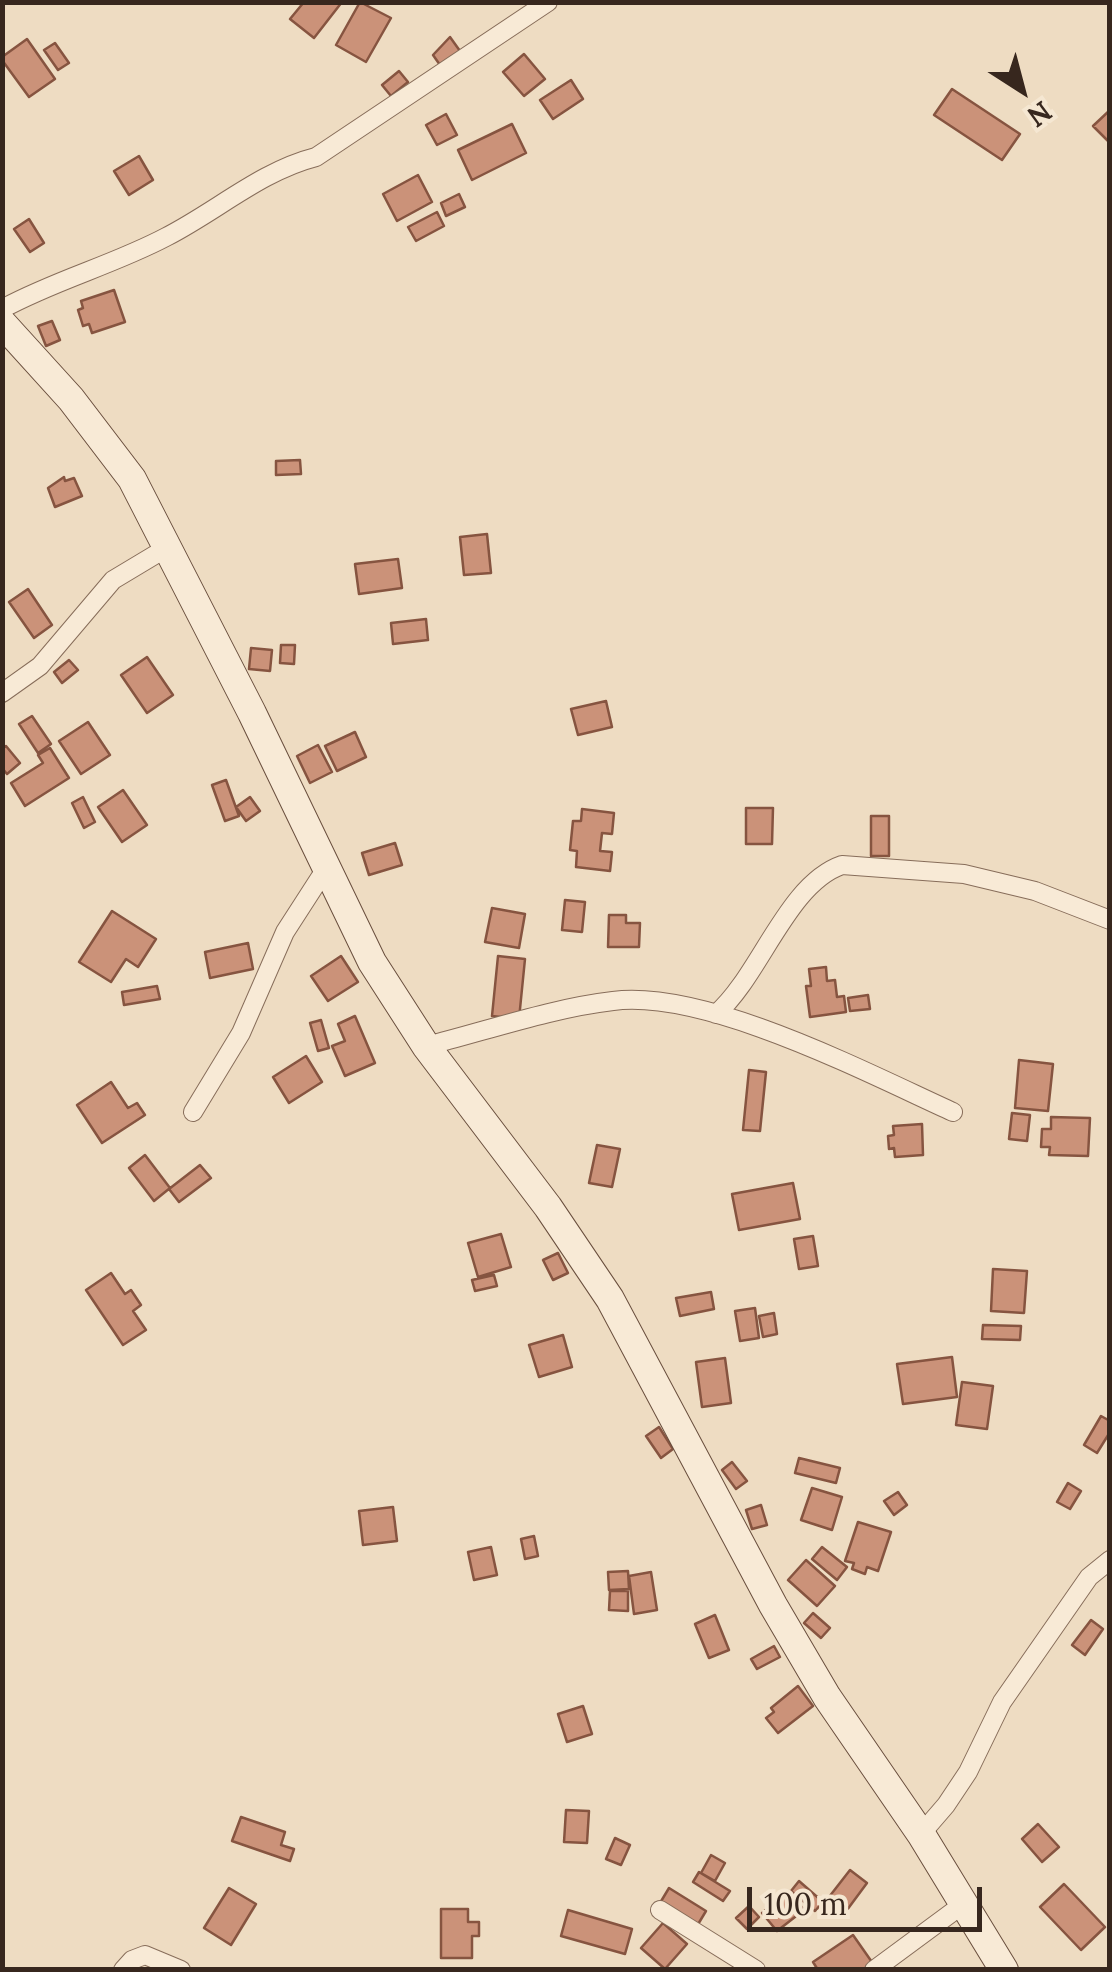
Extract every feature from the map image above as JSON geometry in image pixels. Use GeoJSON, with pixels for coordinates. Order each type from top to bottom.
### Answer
{"type":"FeatureCollection","features":[{"type":"Feature","properties":{"kind":"main road"},"geometry":{"type":"LineString","coordinates":[[2,323],[71,399],[132,478],[252,713],[372,962],[426,1046],[610,1298],[782,1621],[1004,1970]]}},
{"type":"Feature","properties":{"kind":"street"},"geometry":{"type":"LineString","coordinates":[[2,309],[166,237],[288,164],[316,157],[548,2]]}},
{"type":"Feature","properties":{"kind":"street"},"geometry":{"type":"LineString","coordinates":[[2,693],[40,666],[113,580],[168,546]]}},
{"type":"Feature","properties":{"kind":"street"},"geometry":{"type":"LineString","coordinates":[[716,1014],[741,988],[812,883],[826,870],[842,865],[964,874],[1034,891],[1110,920]]}},
{"type":"Feature","properties":{"kind":"street"},"geometry":{"type":"LineString","coordinates":[[193,1112],[241,1033],[285,932],[325,870]]}},
{"type":"Feature","properties":{"kind":"street"},"geometry":{"type":"LineString","coordinates":[[426,1046],[615,1000],[669,1002],[809,1047],[953,1112]]}},
{"type":"Feature","properties":{"kind":"street"},"geometry":{"type":"LineString","coordinates":[[921,1834],[946,1806],[968,1772],[1002,1702],[1090,1577],[1110,1560]]}},
{"type":"Feature","properties":{"kind":"street"},"geometry":{"type":"LineString","coordinates":[[874,1970],[962,1905]]}},
{"type":"Feature","properties":{"kind":"street"},"geometry":{"type":"LineString","coordinates":[[660,1910],[756,1970]]}},
{"type":"Feature","properties":{"kind":"street"},"geometry":{"type":"LineString","coordinates":[[123,1970],[132,1960],[145,1956],[181,1970]]}},
{"type":"Feature","properties":{"kind":"building"},"geometry":{"type":"Polygon","coordinates":[[[304,2],[342,2],[314,38],[290,19],[304,2]]]}},
{"type":"Feature","properties":{"kind":"building"},"geometry":{"type":"Polygon","coordinates":[[[360,2],[391,18],[366,62],[336,45],[360,2]]]}},
{"type":"Feature","properties":{"kind":"building"},"geometry":{"type":"Polygon","coordinates":[[[450,37],[460,51],[440,65],[433,55],[450,37]]]}},
{"type":"Feature","properties":{"kind":"building"},"geometry":{"type":"Polygon","coordinates":[[[27,39],[55,79],[29,97],[2,60],[27,39]]]}},
{"type":"Feature","properties":{"kind":"building"},"geometry":{"type":"Polygon","coordinates":[[[55,43],[69,63],[58,70],[44,50],[55,43]]]}},
{"type":"Feature","properties":{"kind":"building"},"geometry":{"type":"Polygon","coordinates":[[[524,54],[545,79],[524,96],[503,72],[524,54]]]}},
{"type":"Feature","properties":{"kind":"building"},"geometry":{"type":"Polygon","coordinates":[[[399,71],[408,82],[391,96],[382,85],[399,71]]]}},
{"type":"Feature","properties":{"kind":"building"},"geometry":{"type":"Polygon","coordinates":[[[571,80],[583,99],[553,119],[540,100],[571,80]]]}},
{"type":"Feature","properties":{"kind":"building"},"geometry":{"type":"Polygon","coordinates":[[[952,89],[1020,134],[1002,160],[934,115],[952,89]]]}},
{"type":"Feature","properties":{"kind":"building"},"geometry":{"type":"Polygon","coordinates":[[[1110,110],[1110,143],[1093,126],[1110,110]]]}},
{"type":"Feature","properties":{"kind":"building"},"geometry":{"type":"Polygon","coordinates":[[[446,114],[457,135],[437,145],[426,125],[446,114]]]}},
{"type":"Feature","properties":{"kind":"building"},"geometry":{"type":"Polygon","coordinates":[[[512,124],[526,153],[472,180],[458,150],[512,124]]]}},
{"type":"Feature","properties":{"kind":"building"},"geometry":{"type":"Polygon","coordinates":[[[139,156],[153,180],[129,195],[114,171],[139,156]]]}},
{"type":"Feature","properties":{"kind":"building"},"geometry":{"type":"Polygon","coordinates":[[[418,175],[432,202],[397,221],[383,194],[418,175]]]}},
{"type":"Feature","properties":{"kind":"building"},"geometry":{"type":"Polygon","coordinates":[[[459,194],[465,207],[446,216],[441,203],[459,194]]]}},
{"type":"Feature","properties":{"kind":"building"},"geometry":{"type":"Polygon","coordinates":[[[437,212],[444,226],[416,241],[408,227],[437,212]]]}},
{"type":"Feature","properties":{"kind":"building"},"geometry":{"type":"Polygon","coordinates":[[[29,219],[44,243],[30,252],[14,229],[29,219]]]}},
{"type":"Feature","properties":{"kind":"building"},"geometry":{"type":"Polygon","coordinates":[[[114,290],[125,322],[92,333],[89,324],[83,326],[78,310],[83,308],[81,301],[114,290]]]}},
{"type":"Feature","properties":{"kind":"building"},"geometry":{"type":"Polygon","coordinates":[[[52,321],[60,340],[46,346],[38,326],[52,321]]]}},
{"type":"Feature","properties":{"kind":"building"},"geometry":{"type":"Polygon","coordinates":[[[300,460],[301,474],[276,475],[276,461],[300,460]]]}},
{"type":"Feature","properties":{"kind":"building"},"geometry":{"type":"Polygon","coordinates":[[[64,477],[65,481],[74,478],[82,496],[55,507],[48,488],[64,477]]]}},
{"type":"Feature","properties":{"kind":"building"},"geometry":{"type":"Polygon","coordinates":[[[487,534],[491,573],[464,575],[460,537],[487,534]]]}},
{"type":"Feature","properties":{"kind":"building"},"geometry":{"type":"Polygon","coordinates":[[[398,559],[402,588],[359,594],[355,564],[398,559]]]}},
{"type":"Feature","properties":{"kind":"building"},"geometry":{"type":"Polygon","coordinates":[[[28,589],[52,625],[34,638],[9,602],[28,589]]]}},
{"type":"Feature","properties":{"kind":"building"},"geometry":{"type":"Polygon","coordinates":[[[426,619],[428,640],[393,644],[391,623],[426,619]]]}},
{"type":"Feature","properties":{"kind":"building"},"geometry":{"type":"Polygon","coordinates":[[[281,645],[295,645],[294,664],[280,663],[281,645]]]}},
{"type":"Feature","properties":{"kind":"building"},"geometry":{"type":"Polygon","coordinates":[[[251,648],[272,650],[270,671],[249,669],[251,648]]]}},
{"type":"Feature","properties":{"kind":"building"},"geometry":{"type":"Polygon","coordinates":[[[147,657],[173,695],[147,713],[121,675],[147,657]]]}},
{"type":"Feature","properties":{"kind":"building"},"geometry":{"type":"Polygon","coordinates":[[[69,660],[78,670],[62,683],[54,672],[69,660]]]}},
{"type":"Feature","properties":{"kind":"building"},"geometry":{"type":"Polygon","coordinates":[[[606,701],[612,727],[578,735],[571,709],[606,701]]]}},
{"type":"Feature","properties":{"kind":"building"},"geometry":{"type":"Polygon","coordinates":[[[32,716],[51,744],[38,753],[19,724],[32,716]]]}},
{"type":"Feature","properties":{"kind":"building"},"geometry":{"type":"Polygon","coordinates":[[[88,722],[110,755],[81,774],[59,741],[88,722]]]}},
{"type":"Feature","properties":{"kind":"building"},"geometry":{"type":"Polygon","coordinates":[[[355,732],[366,757],[337,771],[325,746],[355,732]]]}},
{"type":"Feature","properties":{"kind":"building"},"geometry":{"type":"Polygon","coordinates":[[[318,745],[332,772],[310,783],[297,756],[318,745]]]}},
{"type":"Feature","properties":{"kind":"building"},"geometry":{"type":"Polygon","coordinates":[[[6,746],[20,763],[7,774],[2,768],[2,749],[6,746]]]}},
{"type":"Feature","properties":{"kind":"building"},"geometry":{"type":"Polygon","coordinates":[[[50,748],[69,778],[25,806],[11,783],[43,763],[38,755],[50,748]]]}},
{"type":"Feature","properties":{"kind":"building"},"geometry":{"type":"Polygon","coordinates":[[[226,780],[239,816],[225,821],[212,785],[226,780]]]}},
{"type":"Feature","properties":{"kind":"building"},"geometry":{"type":"Polygon","coordinates":[[[123,790],[147,825],[122,842],[98,807],[123,790]]]}},
{"type":"Feature","properties":{"kind":"building"},"geometry":{"type":"Polygon","coordinates":[[[83,797],[95,822],[84,828],[72,803],[83,797]]]}},
{"type":"Feature","properties":{"kind":"building"},"geometry":{"type":"Polygon","coordinates":[[[250,797],[260,811],[246,821],[236,807],[250,797]]]}},
{"type":"Feature","properties":{"kind":"building"},"geometry":{"type":"Polygon","coordinates":[[[746,808],[773,808],[772,844],[746,844],[746,808]]]}},
{"type":"Feature","properties":{"kind":"building"},"geometry":{"type":"Polygon","coordinates":[[[582,809],[614,813],[612,834],[602,833],[600,851],[612,852],[610,871],[576,867],[577,851],[570,850],[573,821],[581,821],[582,809]]]}},
{"type":"Feature","properties":{"kind":"building"},"geometry":{"type":"Polygon","coordinates":[[[871,816],[889,816],[889,856],[871,856],[871,816]]]}},
{"type":"Feature","properties":{"kind":"building"},"geometry":{"type":"Polygon","coordinates":[[[395,843],[402,865],[369,875],[362,853],[395,843]]]}},
{"type":"Feature","properties":{"kind":"building"},"geometry":{"type":"Polygon","coordinates":[[[565,900],[585,902],[582,932],[562,930],[565,900]]]}},
{"type":"Feature","properties":{"kind":"building"},"geometry":{"type":"Polygon","coordinates":[[[492,908],[525,914],[519,948],[485,942],[492,908]]]}},
{"type":"Feature","properties":{"kind":"building"},"geometry":{"type":"Polygon","coordinates":[[[112,911],[156,939],[138,967],[126,959],[111,982],[79,962],[112,911]]]}},
{"type":"Feature","properties":{"kind":"building"},"geometry":{"type":"Polygon","coordinates":[[[609,915],[626,915],[626,923],[640,923],[639,947],[608,947],[609,915]]]}},
{"type":"Feature","properties":{"kind":"building"},"geometry":{"type":"Polygon","coordinates":[[[248,943],[253,969],[210,978],[205,952],[248,943]]]}},
{"type":"Feature","properties":{"kind":"building"},"geometry":{"type":"Polygon","coordinates":[[[341,956],[358,982],[328,1001],[311,976],[341,956]]]}},
{"type":"Feature","properties":{"kind":"building"},"geometry":{"type":"Polygon","coordinates":[[[498,956],[525,959],[519,1019],[492,1016],[498,956]]]}},
{"type":"Feature","properties":{"kind":"building"},"geometry":{"type":"Polygon","coordinates":[[[826,967],[827,981],[835,980],[837,997],[844,996],[846,1012],[810,1017],[806,986],[811,986],[809,969],[826,967]]]}},
{"type":"Feature","properties":{"kind":"building"},"geometry":{"type":"Polygon","coordinates":[[[157,986],[160,999],[124,1005],[122,992],[157,986]]]}},
{"type":"Feature","properties":{"kind":"building"},"geometry":{"type":"Polygon","coordinates":[[[868,995],[870,1009],[850,1011],[848,998],[868,995]]]}},
{"type":"Feature","properties":{"kind":"building"},"geometry":{"type":"Polygon","coordinates":[[[355,1016],[375,1063],[345,1076],[332,1046],[345,1041],[338,1024],[355,1016]]]}},
{"type":"Feature","properties":{"kind":"building"},"geometry":{"type":"Polygon","coordinates":[[[321,1020],[329,1048],[318,1051],[310,1023],[321,1020]]]}},
{"type":"Feature","properties":{"kind":"building"},"geometry":{"type":"Polygon","coordinates":[[[306,1056],[322,1082],[289,1103],[273,1077],[306,1056]]]}},
{"type":"Feature","properties":{"kind":"building"},"geometry":{"type":"Polygon","coordinates":[[[1019,1060],[1053,1064],[1048,1111],[1015,1108],[1019,1060]]]}},
{"type":"Feature","properties":{"kind":"building"},"geometry":{"type":"Polygon","coordinates":[[[749,1070],[766,1072],[760,1131],[743,1130],[749,1070]]]}},
{"type":"Feature","properties":{"kind":"building"},"geometry":{"type":"Polygon","coordinates":[[[111,1082],[128,1108],[137,1103],[145,1115],[102,1143],[77,1105],[111,1082]]]}},
{"type":"Feature","properties":{"kind":"building"},"geometry":{"type":"Polygon","coordinates":[[[1012,1113],[1030,1115],[1027,1141],[1009,1139],[1012,1113]]]}},
{"type":"Feature","properties":{"kind":"building"},"geometry":{"type":"Polygon","coordinates":[[[1051,1117],[1090,1118],[1088,1156],[1049,1155],[1050,1147],[1041,1147],[1042,1129],[1051,1129],[1051,1117]]]}},
{"type":"Feature","properties":{"kind":"building"},"geometry":{"type":"Polygon","coordinates":[[[922,1124],[923,1155],[895,1157],[894,1148],[889,1149],[888,1136],[894,1135],[893,1126],[922,1124]]]}},
{"type":"Feature","properties":{"kind":"building"},"geometry":{"type":"Polygon","coordinates":[[[597,1145],[620,1149],[612,1187],[589,1183],[597,1145]]]}},
{"type":"Feature","properties":{"kind":"building"},"geometry":{"type":"Polygon","coordinates":[[[145,1155],[170,1188],[154,1201],[129,1168],[145,1155]]]}},
{"type":"Feature","properties":{"kind":"building"},"geometry":{"type":"Polygon","coordinates":[[[200,1165],[211,1178],[179,1202],[169,1189],[200,1165]]]}},
{"type":"Feature","properties":{"kind":"building"},"geometry":{"type":"Polygon","coordinates":[[[793,1183],[800,1219],[739,1230],[732,1194],[793,1183]]]}},
{"type":"Feature","properties":{"kind":"building"},"geometry":{"type":"Polygon","coordinates":[[[501,1234],[511,1267],[478,1277],[468,1243],[501,1234]]]}},
{"type":"Feature","properties":{"kind":"building"},"geometry":{"type":"Polygon","coordinates":[[[813,1236],[818,1266],[799,1269],[794,1239],[813,1236]]]}},
{"type":"Feature","properties":{"kind":"building"},"geometry":{"type":"Polygon","coordinates":[[[558,1253],[568,1273],[553,1280],[543,1260],[558,1253]]]}},
{"type":"Feature","properties":{"kind":"building"},"geometry":{"type":"Polygon","coordinates":[[[993,1269],[1027,1271],[1024,1313],[991,1311],[993,1269]]]}},
{"type":"Feature","properties":{"kind":"building"},"geometry":{"type":"Polygon","coordinates":[[[111,1273],[125,1294],[131,1290],[141,1305],[133,1311],[146,1330],[123,1345],[86,1290],[111,1273]]]}},
{"type":"Feature","properties":{"kind":"building"},"geometry":{"type":"Polygon","coordinates":[[[494,1275],[497,1286],[475,1291],[472,1280],[494,1275]]]}},
{"type":"Feature","properties":{"kind":"building"},"geometry":{"type":"Polygon","coordinates":[[[711,1292],[714,1309],[680,1316],[676,1298],[711,1292]]]}},
{"type":"Feature","properties":{"kind":"building"},"geometry":{"type":"Polygon","coordinates":[[[755,1308],[759,1338],[740,1341],[735,1311],[755,1308]]]}},
{"type":"Feature","properties":{"kind":"building"},"geometry":{"type":"Polygon","coordinates":[[[774,1313],[777,1334],[763,1337],[759,1316],[774,1313]]]}},
{"type":"Feature","properties":{"kind":"building"},"geometry":{"type":"Polygon","coordinates":[[[983,1325],[1021,1326],[1020,1340],[982,1339],[983,1325]]]}},
{"type":"Feature","properties":{"kind":"building"},"geometry":{"type":"Polygon","coordinates":[[[563,1335],[572,1367],[539,1377],[529,1345],[563,1335]]]}},
{"type":"Feature","properties":{"kind":"building"},"geometry":{"type":"Polygon","coordinates":[[[952,1357],[957,1397],[903,1404],[897,1364],[952,1357]]]}},
{"type":"Feature","properties":{"kind":"building"},"geometry":{"type":"Polygon","coordinates":[[[725,1358],[731,1403],[702,1407],[696,1362],[725,1358]]]}},
{"type":"Feature","properties":{"kind":"building"},"geometry":{"type":"Polygon","coordinates":[[[962,1382],[993,1386],[987,1429],[956,1425],[962,1382]]]}},
{"type":"Feature","properties":{"kind":"building"},"geometry":{"type":"Polygon","coordinates":[[[1101,1416],[1110,1421],[1110,1432],[1097,1453],[1084,1445],[1101,1416]]]}},
{"type":"Feature","properties":{"kind":"building"},"geometry":{"type":"Polygon","coordinates":[[[659,1427],[673,1449],[661,1458],[646,1436],[659,1427]]]}},
{"type":"Feature","properties":{"kind":"building"},"geometry":{"type":"Polygon","coordinates":[[[799,1458],[840,1468],[836,1483],[795,1473],[799,1458]]]}},
{"type":"Feature","properties":{"kind":"building"},"geometry":{"type":"Polygon","coordinates":[[[732,1462],[747,1481],[736,1489],[722,1470],[732,1462]]]}},
{"type":"Feature","properties":{"kind":"building"},"geometry":{"type":"Polygon","coordinates":[[[1068,1483],[1081,1491],[1070,1509],[1057,1502],[1068,1483]]]}},
{"type":"Feature","properties":{"kind":"building"},"geometry":{"type":"Polygon","coordinates":[[[812,1488],[842,1497],[832,1530],[801,1520],[812,1488]]]}},
{"type":"Feature","properties":{"kind":"building"},"geometry":{"type":"Polygon","coordinates":[[[898,1492],[907,1505],[894,1515],[884,1501],[898,1492]]]}},
{"type":"Feature","properties":{"kind":"building"},"geometry":{"type":"Polygon","coordinates":[[[761,1505],[767,1525],[752,1529],[746,1510],[761,1505]]]}},
{"type":"Feature","properties":{"kind":"building"},"geometry":{"type":"Polygon","coordinates":[[[393,1507],[397,1541],[363,1545],[359,1511],[393,1507]]]}},
{"type":"Feature","properties":{"kind":"building"},"geometry":{"type":"Polygon","coordinates":[[[858,1522],[891,1532],[878,1571],[867,1567],[865,1574],[852,1569],[854,1563],[845,1561],[858,1522]]]}},
{"type":"Feature","properties":{"kind":"building"},"geometry":{"type":"Polygon","coordinates":[[[534,1536],[538,1556],[525,1559],[521,1539],[534,1536]]]}},
{"type":"Feature","properties":{"kind":"building"},"geometry":{"type":"Polygon","coordinates":[[[491,1547],[497,1575],[474,1580],[468,1552],[491,1547]]]}},
{"type":"Feature","properties":{"kind":"building"},"geometry":{"type":"Polygon","coordinates":[[[822,1547],[847,1567],[837,1580],[812,1559],[822,1547]]]}},
{"type":"Feature","properties":{"kind":"building"},"geometry":{"type":"Polygon","coordinates":[[[806,1560],[835,1586],[817,1606],[788,1580],[806,1560]]]}},
{"type":"Feature","properties":{"kind":"building"},"geometry":{"type":"Polygon","coordinates":[[[628,1571],[629,1589],[609,1590],[608,1572],[628,1571]]]}},
{"type":"Feature","properties":{"kind":"building"},"geometry":{"type":"Polygon","coordinates":[[[651,1572],[657,1610],[634,1614],[629,1576],[651,1572]]]}},
{"type":"Feature","properties":{"kind":"building"},"geometry":{"type":"Polygon","coordinates":[[[610,1591],[628,1591],[628,1611],[609,1610],[610,1591]]]}},
{"type":"Feature","properties":{"kind":"building"},"geometry":{"type":"Polygon","coordinates":[[[813,1613],[830,1628],[821,1638],[804,1623],[813,1613]]]}},
{"type":"Feature","properties":{"kind":"building"},"geometry":{"type":"Polygon","coordinates":[[[715,1615],[729,1650],[709,1658],[695,1624],[715,1615]]]}},
{"type":"Feature","properties":{"kind":"building"},"geometry":{"type":"Polygon","coordinates":[[[1091,1620],[1103,1629],[1085,1655],[1072,1645],[1091,1620]]]}},
{"type":"Feature","properties":{"kind":"building"},"geometry":{"type":"Polygon","coordinates":[[[774,1646],[780,1657],[757,1669],[751,1659],[774,1646]]]}},
{"type":"Feature","properties":{"kind":"building"},"geometry":{"type":"Polygon","coordinates":[[[798,1686],[813,1706],[778,1733],[766,1718],[774,1712],[771,1708],[798,1686]]]}},
{"type":"Feature","properties":{"kind":"building"},"geometry":{"type":"Polygon","coordinates":[[[583,1706],[592,1734],[567,1742],[558,1714],[583,1706]]]}},
{"type":"Feature","properties":{"kind":"building"},"geometry":{"type":"Polygon","coordinates":[[[566,1810],[589,1811],[587,1843],[564,1842],[566,1810]]]}},
{"type":"Feature","properties":{"kind":"building"},"geometry":{"type":"Polygon","coordinates":[[[241,1817],[285,1832],[281,1845],[294,1849],[290,1861],[232,1841],[241,1817]]]}},
{"type":"Feature","properties":{"kind":"building"},"geometry":{"type":"Polygon","coordinates":[[[1038,1824],[1059,1847],[1042,1862],[1022,1839],[1038,1824]]]}},
{"type":"Feature","properties":{"kind":"building"},"geometry":{"type":"Polygon","coordinates":[[[615,1838],[630,1845],[621,1865],[606,1859],[615,1838]]]}},
{"type":"Feature","properties":{"kind":"building"},"geometry":{"type":"Polygon","coordinates":[[[711,1855],[725,1863],[715,1881],[701,1873],[711,1855]]]}},
{"type":"Feature","properties":{"kind":"building"},"geometry":{"type":"Polygon","coordinates":[[[850,1870],[867,1883],[847,1910],[829,1897],[850,1870]]]}},
{"type":"Feature","properties":{"kind":"building"},"geometry":{"type":"Polygon","coordinates":[[[699,1872],[730,1891],[723,1901],[693,1882],[699,1872]]]}},
{"type":"Feature","properties":{"kind":"building"},"geometry":{"type":"Polygon","coordinates":[[[799,1881],[823,1902],[815,1911],[791,1891],[799,1881]]]}},
{"type":"Feature","properties":{"kind":"building"},"geometry":{"type":"Polygon","coordinates":[[[1064,1884],[1105,1927],[1081,1950],[1040,1907],[1064,1884]]]}},
{"type":"Feature","properties":{"kind":"building"},"geometry":{"type":"Polygon","coordinates":[[[229,1888],[256,1904],[231,1945],[204,1928],[229,1888]]]}},
{"type":"Feature","properties":{"kind":"building"},"geometry":{"type":"Polygon","coordinates":[[[669,1888],[706,1911],[697,1926],[660,1903],[669,1888]]]}},
{"type":"Feature","properties":{"kind":"building"},"geometry":{"type":"Polygon","coordinates":[[[789,1891],[804,1910],[777,1931],[762,1913],[789,1891]]]}},
{"type":"Feature","properties":{"kind":"building"},"geometry":{"type":"Polygon","coordinates":[[[749,1906],[759,1917],[747,1929],[736,1918],[749,1906]]]}},
{"type":"Feature","properties":{"kind":"building"},"geometry":{"type":"Polygon","coordinates":[[[441,1909],[468,1909],[468,1922],[479,1922],[479,1936],[472,1936],[472,1958],[441,1958],[441,1909]]]}},
{"type":"Feature","properties":{"kind":"building"},"geometry":{"type":"Polygon","coordinates":[[[568,1910],[632,1929],[625,1954],[561,1936],[568,1910]]]}},
{"type":"Feature","properties":{"kind":"building"},"geometry":{"type":"Polygon","coordinates":[[[663,1923],[687,1944],[665,1969],[641,1948],[663,1923]]]}},
{"type":"Feature","properties":{"kind":"building"},"geometry":{"type":"Polygon","coordinates":[[[853,1935],[874,1965],[867,1970],[818,1970],[813,1962],[853,1935]]]}}]}
